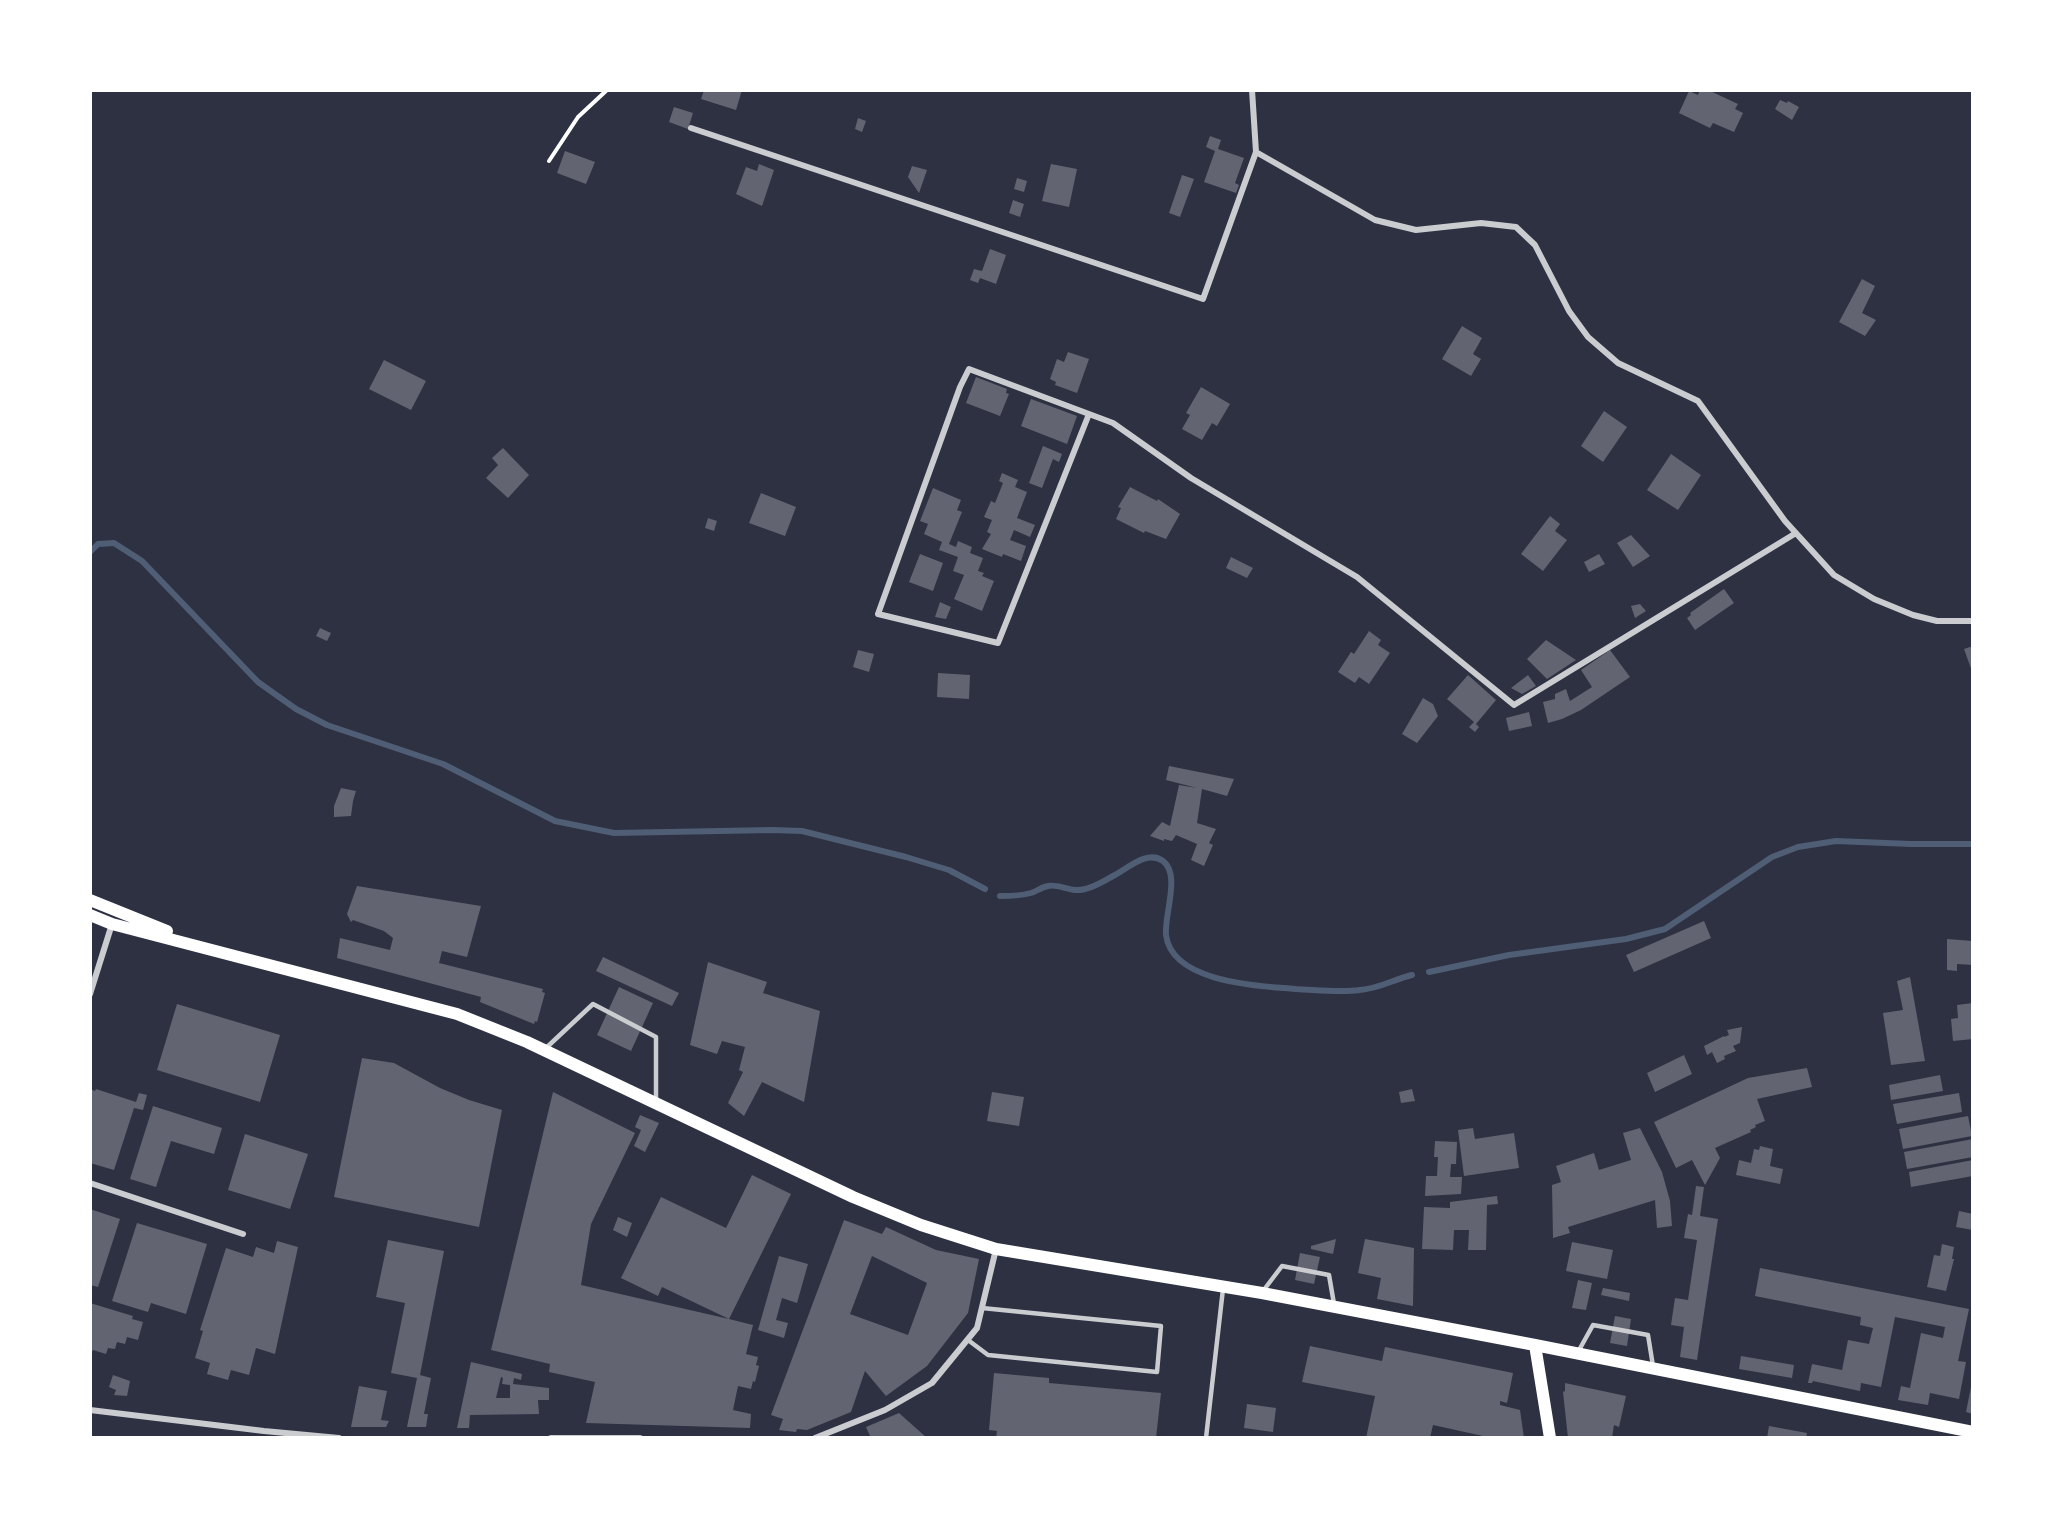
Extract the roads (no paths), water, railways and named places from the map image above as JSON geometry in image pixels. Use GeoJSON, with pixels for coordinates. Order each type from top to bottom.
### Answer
{"type":"FeatureCollection","features":[{"type":"Feature","properties":{"kind":"main road"},"geometry":{"type":"LineString","coordinates":[[90,900],[213,950]]}},
{"type":"Feature","properties":{"kind":"main road"},"geometry":{"type":"LineString","coordinates":[[90,915],[112,924],[457,1014],[543,1050],[854,1197],[921,1225],[996,1249],[1262,1293],[1973,1432]]}},
{"type":"Feature","properties":{"kind":"main road"},"geometry":{"type":"LineString","coordinates":[[1535,1345],[1550,1438]]}},
{"type":"Feature","properties":{"kind":"street"},"geometry":{"type":"LineString","coordinates":[[691,128],[1203,299],[1256,152],[1252,90]]}},
{"type":"Feature","properties":{"kind":"street"},"geometry":{"type":"LineString","coordinates":[[1256,152],[1376,220],[1416,230],[1481,223],[1516,227],[1535,245],[1569,311],[1588,337],[1618,363],[1698,401],[1785,521],[1834,575],[1874,599],[1913,615],[1937,621],[1973,621]]}},
{"type":"Feature","properties":{"kind":"street"},"geometry":{"type":"LineString","coordinates":[[1089,414],[998,643],[878,614],[960,387],[969,369],[1089,414],[1113,423],[1191,478],[1357,577],[1514,705],[1796,533]]}},
{"type":"Feature","properties":{"kind":"street"},"geometry":{"type":"LineString","coordinates":[[90,994],[112,924]]}},
{"type":"Feature","properties":{"kind":"street"},"geometry":{"type":"LineString","coordinates":[[90,1183],[243,1234]]}},
{"type":"Feature","properties":{"kind":"street"},"geometry":{"type":"LineString","coordinates":[[815,1438],[885,1410],[932,1383],[977,1328],[996,1249]]}},
{"type":"Feature","properties":{"kind":"street"},"geometry":{"type":"LineString","coordinates":[[90,1410],[339,1438]]}},
{"type":"Feature","properties":{"kind":"street"},"geometry":{"type":"LineString","coordinates":[[551,1438],[640,1438]]}},
{"type":"Feature","properties":{"kind":"lane"},"geometry":{"type":"LineString","coordinates":[[543,1050],[593,1004],[656,1037],[656,1103]]}},
{"type":"Feature","properties":{"kind":"lane"},"geometry":{"type":"LineString","coordinates":[[1262,1293],[1282,1266],[1329,1275],[1335,1307]]}},
{"type":"Feature","properties":{"kind":"lane"},"geometry":{"type":"LineString","coordinates":[[1206,1438],[1223,1286]]}},
{"type":"Feature","properties":{"kind":"lane"},"geometry":{"type":"LineString","coordinates":[[968,1340],[988,1355],[1156,1372],[1161,1326],[982,1308]]}},
{"type":"Feature","properties":{"kind":"lane"},"geometry":{"type":"LineString","coordinates":[[1577,1353],[1593,1325],[1648,1335],[1654,1368]]}},
{"type":"Feature","properties":{"kind":"waterway"},"geometry":{"type":"LineString","coordinates":[[90,552],[98,544],[114,543],[142,561],[258,682],[296,709],[327,725],[443,764],[555,821],[614,833],[802,831],[949,870],[985,889]]}},
{"type":"Feature","properties":{"kind":"waterway"},"geometry":{"type":"LineString","coordinates":[[1429,972],[1509,955],[1626,939],[1665,929],[1772,857],[1798,847],[1836,841],[1973,844]]}},
{"type":"Feature","properties":{"kind":"waterway"},"geometry":{"type":"LineString","coordinates":[[1000,896],[1027,894],[1051,886],[1075,890],[1085,889],[1137,862],[1150,857],[1157,858],[1168,867],[1171,875],[1166,935],[1172,951],[1184,963],[1200,972],[1241,983],[1336,991],[1367,989],[1412,975]]}}]}
